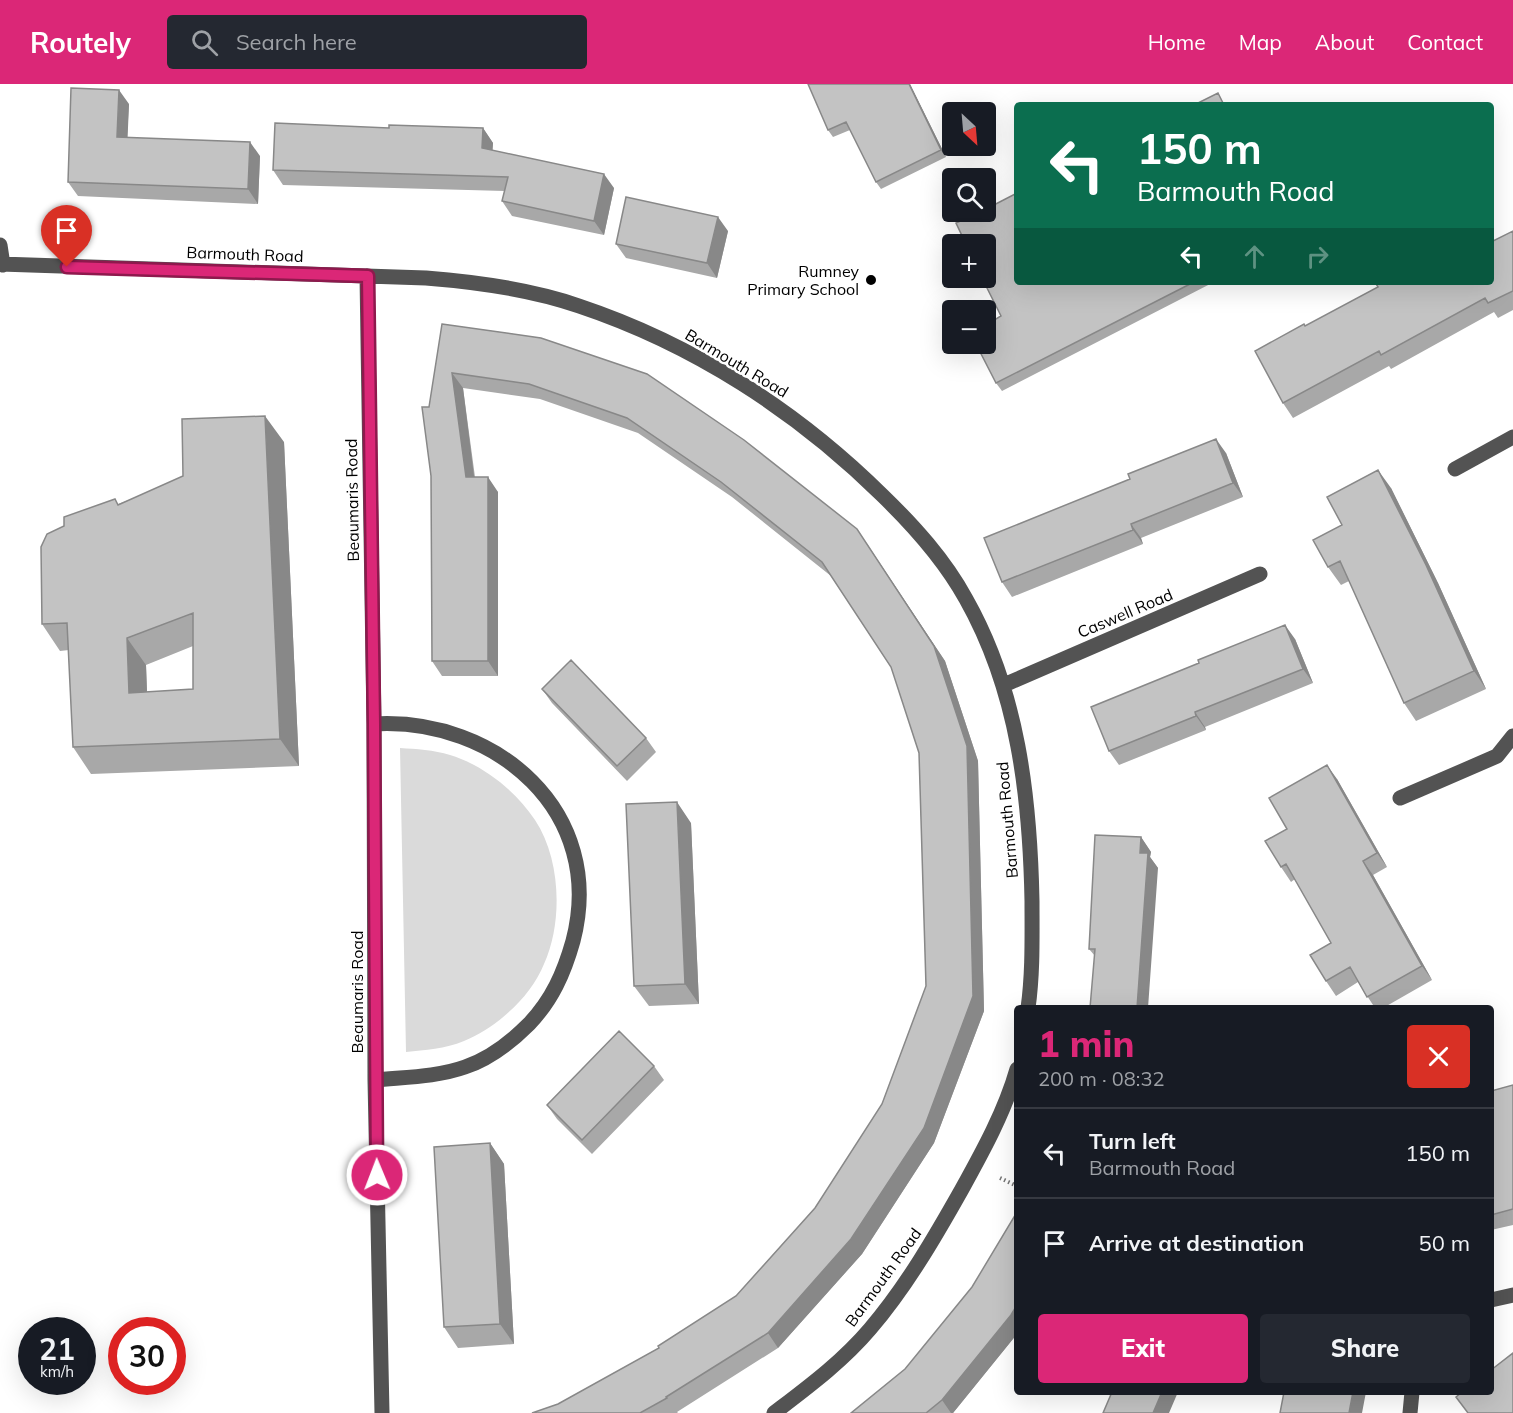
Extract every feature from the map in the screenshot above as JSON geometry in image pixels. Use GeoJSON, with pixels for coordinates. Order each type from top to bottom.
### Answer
{"type":"FeatureCollection","features":[{"type":"Feature","properties":{"kind":"street"},"geometry":{"type":"LineString","coordinates":[[0,245],[1,264]]}},
{"type":"Feature","properties":{"kind":"street","name":"Barmouth Road"},"geometry":{"type":"LineString","coordinates":[[1,264],[465,281],[524,292],[577,305],[631,325],[678,347],[729,375],[817,436],[858,471],[935,550],[966,599],[990,648],[1004,685],[1025,782],[1031,851],[1032,917],[1028,1005]]}},
{"type":"Feature","properties":{"kind":"street","name":"Beaumaris Road"},"geometry":{"type":"LineString","coordinates":[[368,276],[374,724],[375,1080],[382,1413]]}},
{"type":"Feature","properties":{"kind":"street"},"geometry":{"type":"LineString","coordinates":[[1455,469],[1513,437]]}},
{"type":"Feature","properties":{"kind":"street","name":"Caswell Road"},"geometry":{"type":"LineString","coordinates":[[1004,685],[1260,574]]}},
{"type":"Feature","properties":{"kind":"street"},"geometry":{"type":"LineString","coordinates":[[374,724],[422,725],[445,730],[493,750],[515,766],[537,786],[562,822],[574,853],[579,890],[578,921],[561,979],[543,1009],[516,1037],[489,1056],[466,1067],[443,1073],[375,1080]]}},
{"type":"Feature","properties":{"kind":"street"},"geometry":{"type":"LineString","coordinates":[[1400,798],[1497,756],[1513,736]]}},
{"type":"Feature","properties":{"kind":"street","name":"Barmouth Road"},"geometry":{"type":"LineString","coordinates":[[774,1413],[825,1375],[870,1330],[902,1286],[940,1228],[974,1166],[1014,1079]]}},
{"type":"Feature","properties":{"kind":"street"},"geometry":{"type":"LineString","coordinates":[[1494,1299],[1513,1295]]}},
{"type":"Feature","properties":{"kind":"street"},"geometry":{"type":"LineString","coordinates":[[1410,1413],[1412,1395]]}},
{"type":"Feature","properties":{"kind":"shaded area"},"geometry":{"type":"Polygon","coordinates":[[[400,748],[438,752],[462,759],[486,772],[508,789],[527,809],[544,836],[550,853],[556,891],[554,929],[544,964],[531,988],[511,1010],[488,1028],[457,1044],[406,1052],[400,748]]]}},
{"type":"Feature","properties":{"kind":"building"},"geometry":{"type":"Polygon","coordinates":[[[808,84],[909,84],[941,150],[876,182],[846,122],[828,130],[808,84]]]}},
{"type":"Feature","properties":{"kind":"building"},"geometry":{"type":"Polygon","coordinates":[[[71,88],[119,90],[117,137],[250,142],[248,189],[68,182],[71,88]]]}},
{"type":"Feature","properties":{"kind":"building"},"geometry":{"type":"Polygon","coordinates":[[[1218,93],[1222,102],[1200,102],[1218,93]]]}},
{"type":"Feature","properties":{"kind":"building"},"geometry":{"type":"Polygon","coordinates":[[[275,123],[389,128],[389,125],[483,128],[482,148],[604,174],[594,221],[502,201],[508,177],[273,170],[275,123]]]}},
{"type":"Feature","properties":{"kind":"building"},"geometry":{"type":"Polygon","coordinates":[[[1014,195],[1014,285],[1188,285],[996,383],[981,354],[996,354],[996,319],[1001,316],[996,300],[993,300],[987,288],[996,288],[996,234],[961,234],[956,223],[996,222],[996,204],[1014,195]]]}},
{"type":"Feature","properties":{"kind":"building"},"geometry":{"type":"Polygon","coordinates":[[[626,197],[718,217],[707,263],[616,244],[626,197]]]}},
{"type":"Feature","properties":{"kind":"building"},"geometry":{"type":"Polygon","coordinates":[[[1513,231],[1513,291],[1488,303],[1485,298],[1381,355],[1379,351],[1283,403],[1255,351],[1378,287],[1377,285],[1494,285],[1494,240],[1513,231]]]}},
{"type":"Feature","properties":{"kind":"building"},"geometry":{"type":"Polygon","coordinates":[[[442,324],[541,338],[647,374],[744,440],[857,529],[934,646],[967,746],[973,996],[924,1128],[851,1239],[768,1333],[640,1413],[532,1413],[558,1404],[659,1348],[658,1346],[736,1296],[815,1208],[882,1104],[926,986],[919,753],[891,667],[822,562],[721,482],[627,418],[529,384],[452,373],[466,477],[488,477],[488,661],[432,661],[431,476],[422,407],[429,407],[442,324]]]}},
{"type":"Feature","properties":{"kind":"building"},"geometry":{"type":"Polygon","coordinates":[[[265,416],[280,739],[73,747],[67,623],[42,624],[41,547],[47,534],[64,526],[64,517],[115,499],[118,505],[183,476],[182,419],[265,416]],[[193,613],[127,638],[129,693],[193,689],[193,613]]]}},
{"type":"Feature","properties":{"kind":"building"},"geometry":{"type":"Polygon","coordinates":[[[1216,439],[1233,483],[1131,524],[1133,530],[1002,582],[984,538],[1130,479],[1128,474],[1216,439]]]}},
{"type":"Feature","properties":{"kind":"building"},"geometry":{"type":"Polygon","coordinates":[[[1378,470],[1426,565],[1474,671],[1404,703],[1340,561],[1328,567],[1313,540],[1342,525],[1327,497],[1378,470]]]}},
{"type":"Feature","properties":{"kind":"building"},"geometry":{"type":"Polygon","coordinates":[[[1285,625],[1303,669],[1195,712],[1196,716],[1109,751],[1091,707],[1285,625]]]}},
{"type":"Feature","properties":{"kind":"building"},"geometry":{"type":"Polygon","coordinates":[[[571,660],[646,738],[617,766],[542,689],[571,660]]]}},
{"type":"Feature","properties":{"kind":"building"},"geometry":{"type":"Polygon","coordinates":[[[1327,765],[1377,853],[1363,861],[1422,966],[1367,997],[1350,967],[1326,981],[1310,955],[1331,943],[1286,864],[1281,867],[1265,841],[1287,829],[1269,798],[1327,765]]]}},
{"type":"Feature","properties":{"kind":"building"},"geometry":{"type":"Polygon","coordinates":[[[677,802],[685,984],[634,986],[626,804],[677,802]]]}},
{"type":"Feature","properties":{"kind":"building"},"geometry":{"type":"Polygon","coordinates":[[[1095,835],[1141,837],[1140,853],[1148,853],[1137,1005],[1090,1005],[1095,949],[1089,949],[1095,835]]]}},
{"type":"Feature","properties":{"kind":"building"},"geometry":{"type":"Polygon","coordinates":[[[619,1031],[654,1066],[582,1140],[547,1105],[619,1031]]]}},
{"type":"Feature","properties":{"kind":"building"},"geometry":{"type":"Polygon","coordinates":[[[1513,1085],[1513,1209],[1494,1214],[1494,1090],[1513,1085]]]}},
{"type":"Feature","properties":{"kind":"building"},"geometry":{"type":"Polygon","coordinates":[[[490,1143],[500,1324],[444,1327],[434,1147],[490,1143]]]}},
{"type":"Feature","properties":{"kind":"building"},"geometry":{"type":"Polygon","coordinates":[[[1014,1217],[1014,1310],[942,1400],[926,1413],[851,1413],[905,1369],[972,1287],[1014,1217]]]}},
{"type":"Feature","properties":{"kind":"building"},"geometry":{"type":"Polygon","coordinates":[[[1513,1353],[1513,1413],[1468,1413],[1456,1397],[1458,1395],[1494,1395],[1494,1368],[1513,1353]]]}},
{"type":"Feature","properties":{"kind":"building"},"geometry":{"type":"Polygon","coordinates":[[[1111,1395],[1161,1395],[1153,1413],[1103,1413],[1111,1395]]]}},
{"type":"Feature","properties":{"kind":"building"},"geometry":{"type":"Polygon","coordinates":[[[1283,1395],[1352,1395],[1349,1413],[1280,1413],[1283,1395]]]}},
{"type":"Feature","properties":{"kind":"place","name":"Rumney Primary School"},"geometry":{"type":"Point","coordinates":[871,280]}},
{"type":"Feature","properties":{"kind":"route"},"geometry":{"type":"LineString","coordinates":[[67,267],[368,276],[377,1175]]}}]}
